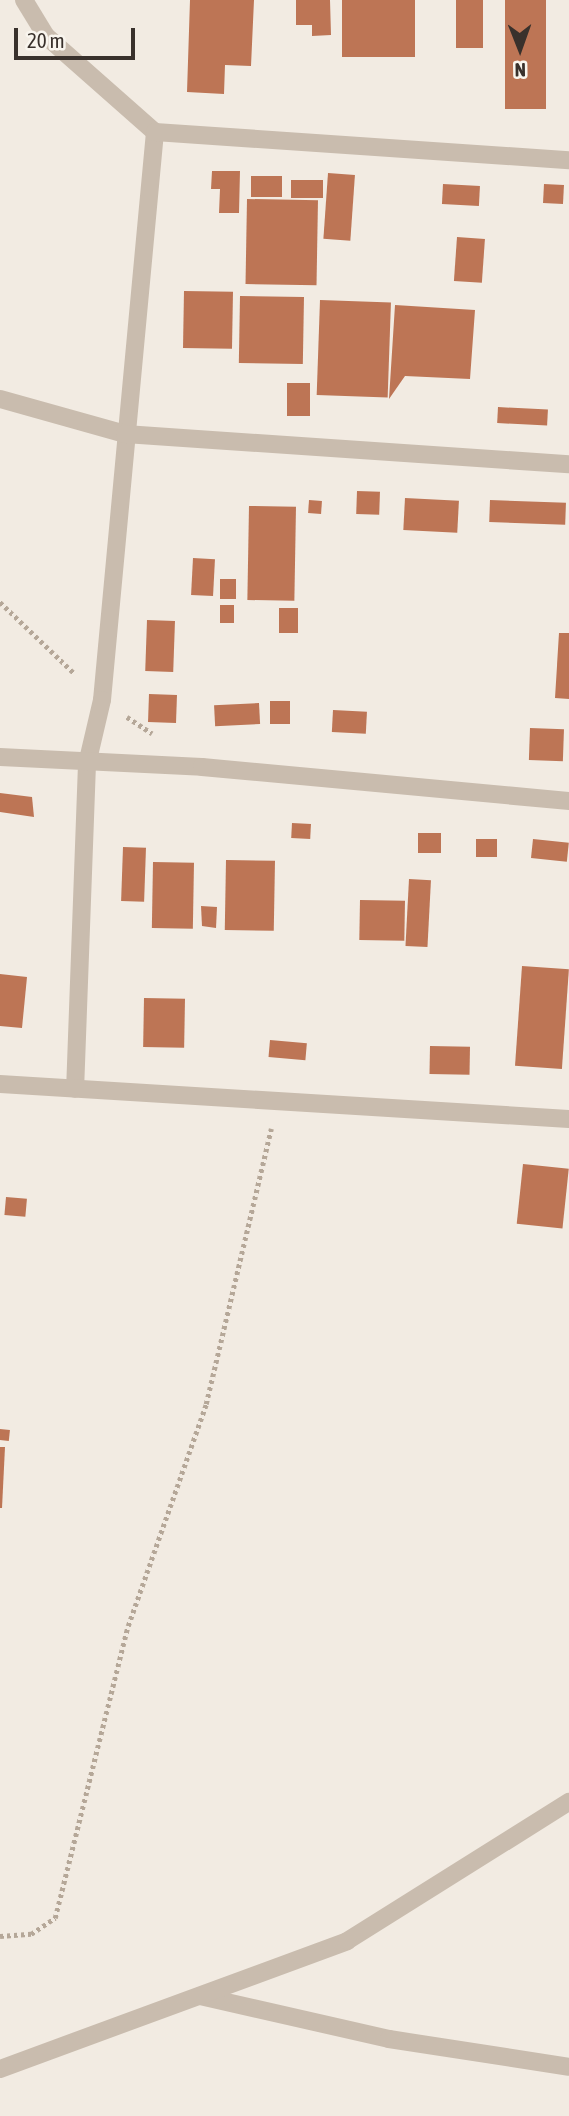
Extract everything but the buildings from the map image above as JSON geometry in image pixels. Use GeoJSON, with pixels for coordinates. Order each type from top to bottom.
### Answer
{"type":"FeatureCollection","features":[{"type":"Feature","properties":{"kind":"street"},"geometry":{"type":"LineString","coordinates":[[24,0],[46,36],[155,132],[569,160]]}},
{"type":"Feature","properties":{"kind":"street"},"geometry":{"type":"LineString","coordinates":[[75,1089],[87,764],[102,700],[155,132]]}},
{"type":"Feature","properties":{"kind":"street"},"geometry":{"type":"LineString","coordinates":[[0,399],[125,434],[569,464]]}},
{"type":"Feature","properties":{"kind":"street"},"geometry":{"type":"LineString","coordinates":[[0,757],[87,764],[202,767],[569,802]]}},
{"type":"Feature","properties":{"kind":"street"},"geometry":{"type":"LineString","coordinates":[[0,1084],[277,1105],[569,1119]]}},
{"type":"Feature","properties":{"kind":"street"},"geometry":{"type":"LineString","coordinates":[[0,2068],[347,1941],[569,1801]]}},
{"type":"Feature","properties":{"kind":"street"},"geometry":{"type":"LineString","coordinates":[[200,1996],[389,2039],[569,2067]]}},
{"type":"Feature","properties":{"kind":"path"},"geometry":{"type":"LineString","coordinates":[[0,1936],[31,1934],[55,1918],[128,1626],[206,1404],[277,1105]]}}]}
